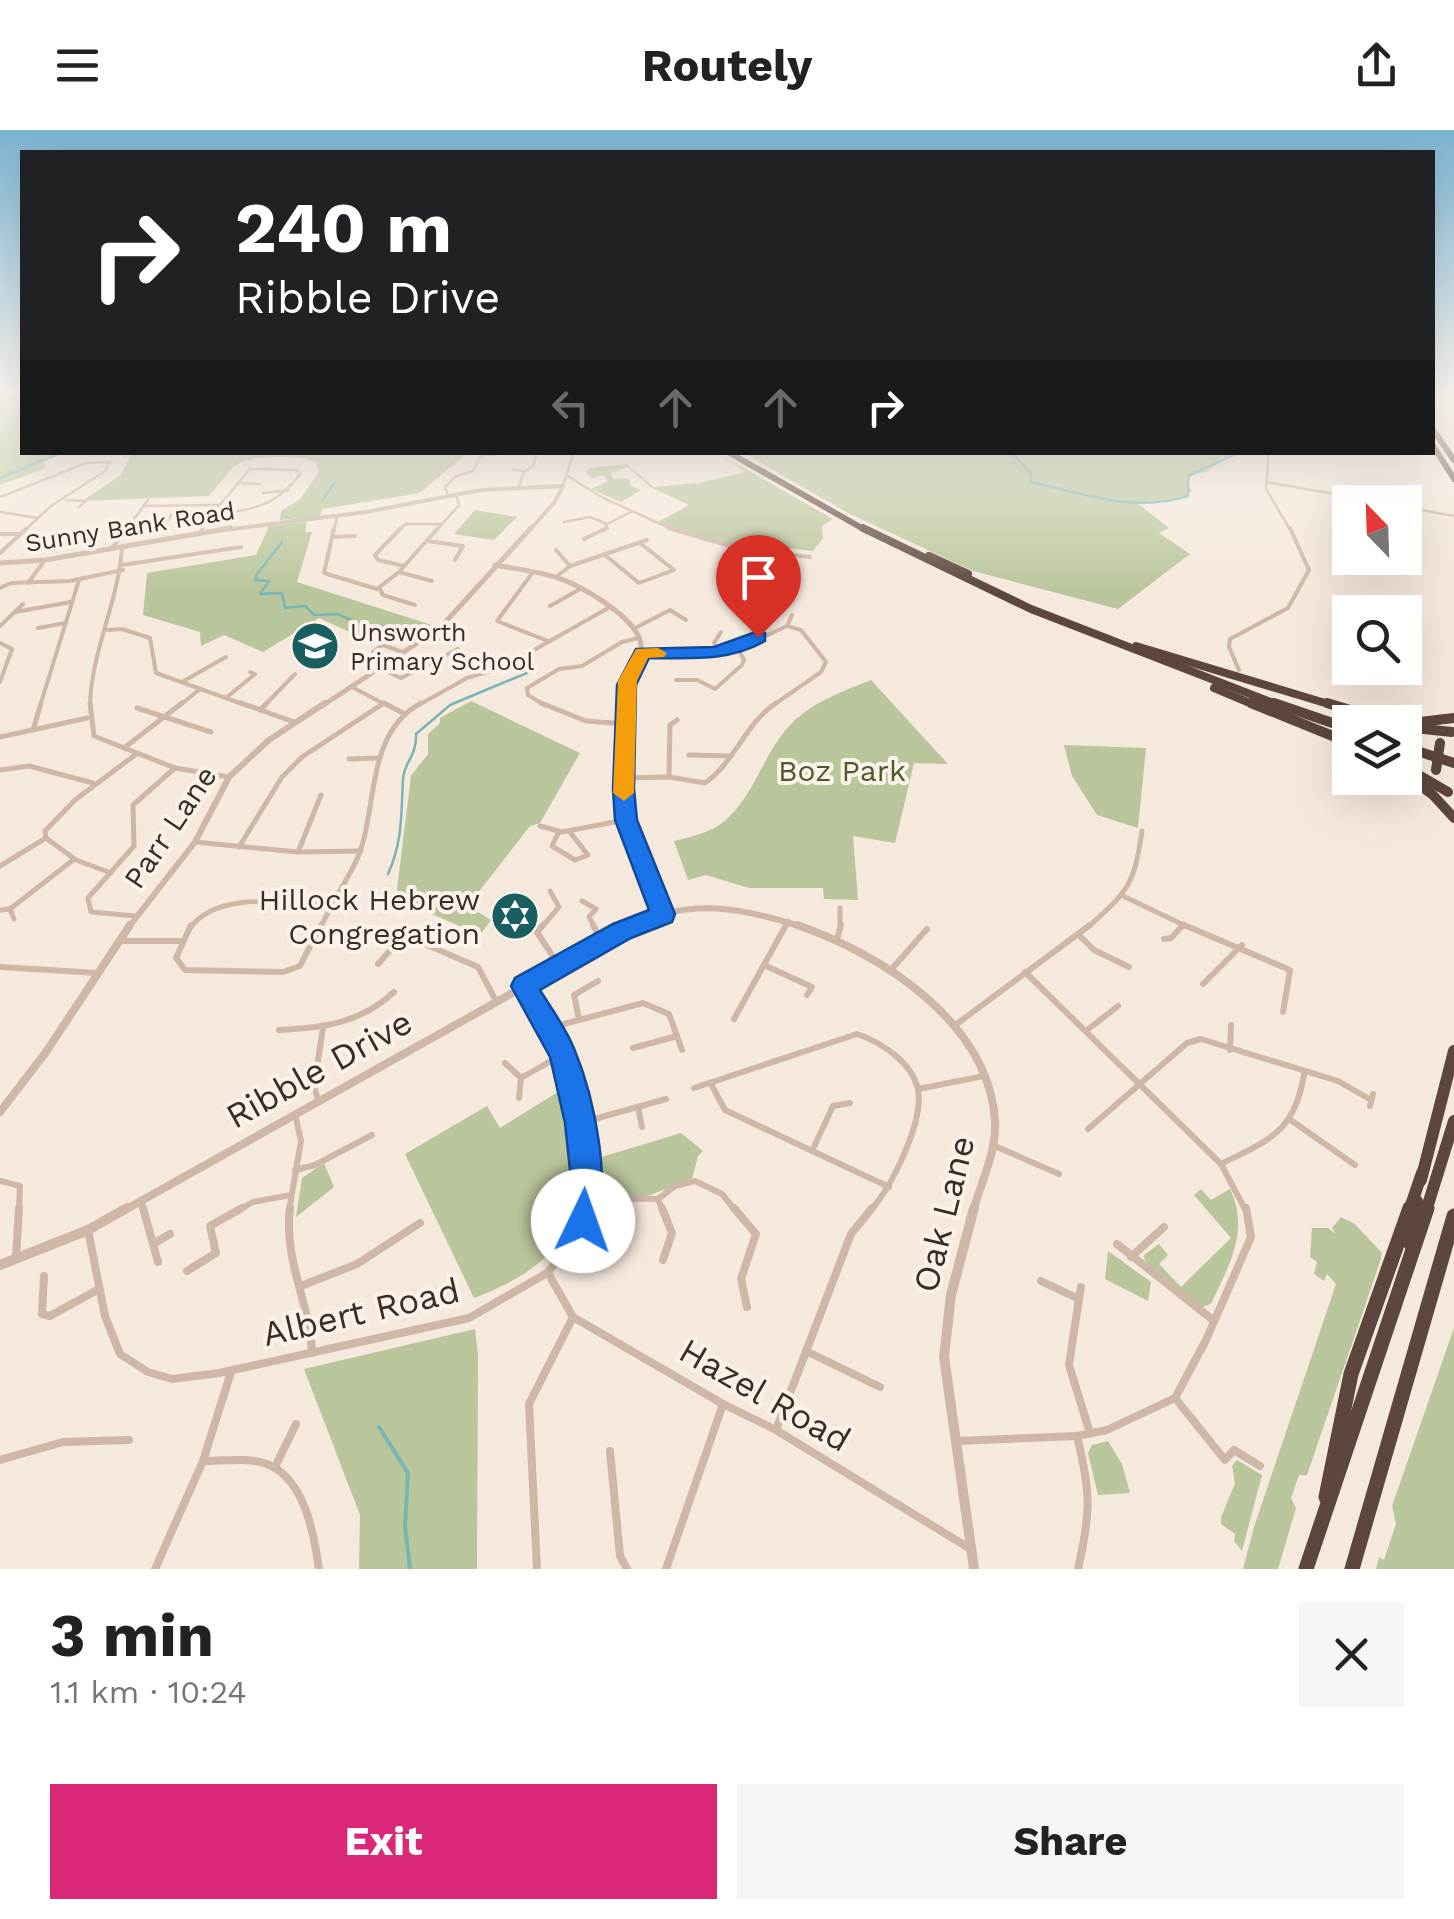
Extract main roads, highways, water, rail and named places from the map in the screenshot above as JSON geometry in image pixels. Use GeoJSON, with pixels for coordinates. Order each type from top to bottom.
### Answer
{"type":"FeatureCollection","features":[{"type":"Feature","properties":{"kind":"highway"},"geometry":{"type":"LineString","coordinates":[[740,459],[860,529],[953,576],[1332,737]]}},
{"type":"Feature","properties":{"kind":"highway"},"geometry":{"type":"LineString","coordinates":[[750,459],[815,498],[930,556],[1136,646],[1332,720]]}},
{"type":"Feature","properties":{"kind":"highway"},"geometry":{"type":"LineString","coordinates":[[1136,646],[1332,706]]}},
{"type":"Feature","properties":{"kind":"highway"},"geometry":{"type":"LineString","coordinates":[[1164,664],[1332,721]]}},
{"type":"Feature","properties":{"kind":"highway"},"geometry":{"type":"LineString","coordinates":[[1309,699],[1406,721],[1454,718]]}},
{"type":"Feature","properties":{"kind":"highway"},"geometry":{"type":"LineString","coordinates":[[1422,729],[1453,732]]}},
{"type":"Feature","properties":{"kind":"highway"},"geometry":{"type":"LineString","coordinates":[[1452,796],[1436,770],[1440,743],[1453,732]]}},
{"type":"Feature","properties":{"kind":"highway"},"geometry":{"type":"LineString","coordinates":[[1422,751],[1454,761]]}},
{"type":"Feature","properties":{"kind":"highway"},"geometry":{"type":"LineString","coordinates":[[1422,780],[1452,796]]}},
{"type":"Feature","properties":{"kind":"highway"},"geometry":{"type":"LineString","coordinates":[[1422,786],[1454,818]]}},
{"type":"Feature","properties":{"kind":"highway"},"geometry":{"type":"LineString","coordinates":[[1324,1513],[1328,1470],[1352,1378],[1422,1174],[1454,1051]]}},
{"type":"Feature","properties":{"kind":"highway"},"geometry":{"type":"LineString","coordinates":[[1306,1569],[1405,1279],[1454,1121]]}},
{"type":"Feature","properties":{"kind":"highway"},"geometry":{"type":"LineString","coordinates":[[1405,1279],[1422,1174]]}},
{"type":"Feature","properties":{"kind":"highway"},"geometry":{"type":"LineString","coordinates":[[1352,1569],[1454,1216]]}},
{"type":"Feature","properties":{"kind":"waterway"},"geometry":{"type":"LineString","coordinates":[[0,478],[46,459]]}},
{"type":"Feature","properties":{"kind":"waterway"},"geometry":{"type":"LineString","coordinates":[[1018,459],[1031,473],[1031,482],[1109,500],[1148,503],[1188,496],[1188,476],[1225,459]]}},
{"type":"Feature","properties":{"kind":"waterway"},"geometry":{"type":"LineString","coordinates":[[322,501],[335,482]]}},
{"type":"Feature","properties":{"kind":"waterway"},"geometry":{"type":"LineString","coordinates":[[282,542],[257,574],[255,580],[269,581],[260,594],[282,593],[285,608],[305,606],[314,615],[338,614],[368,628],[394,626]]}},
{"type":"Feature","properties":{"kind":"waterway"},"geometry":{"type":"LineString","coordinates":[[435,639],[451,641]]}},
{"type":"Feature","properties":{"kind":"waterway"},"geometry":{"type":"LineString","coordinates":[[388,874],[399,839],[404,773],[415,748],[416,734],[450,705],[529,672]]}},
{"type":"Feature","properties":{"kind":"waterway"},"geometry":{"type":"LineString","coordinates":[[379,1427],[408,1473],[405,1526],[410,1569]]}},
{"type":"Feature","properties":{"kind":"place","name":"Unsworth Primary School"},"geometry":{"type":"Point","coordinates":[315,646]}},
{"type":"Feature","properties":{"kind":"place","name":"Hillock Hebrew Congregation"},"geometry":{"type":"Point","coordinates":[515,916]}},
{"type":"Feature","properties":{"kind":"park label","name":"Boz Park"},"geometry":{"type":"Point","coordinates":[842,770]}}]}
